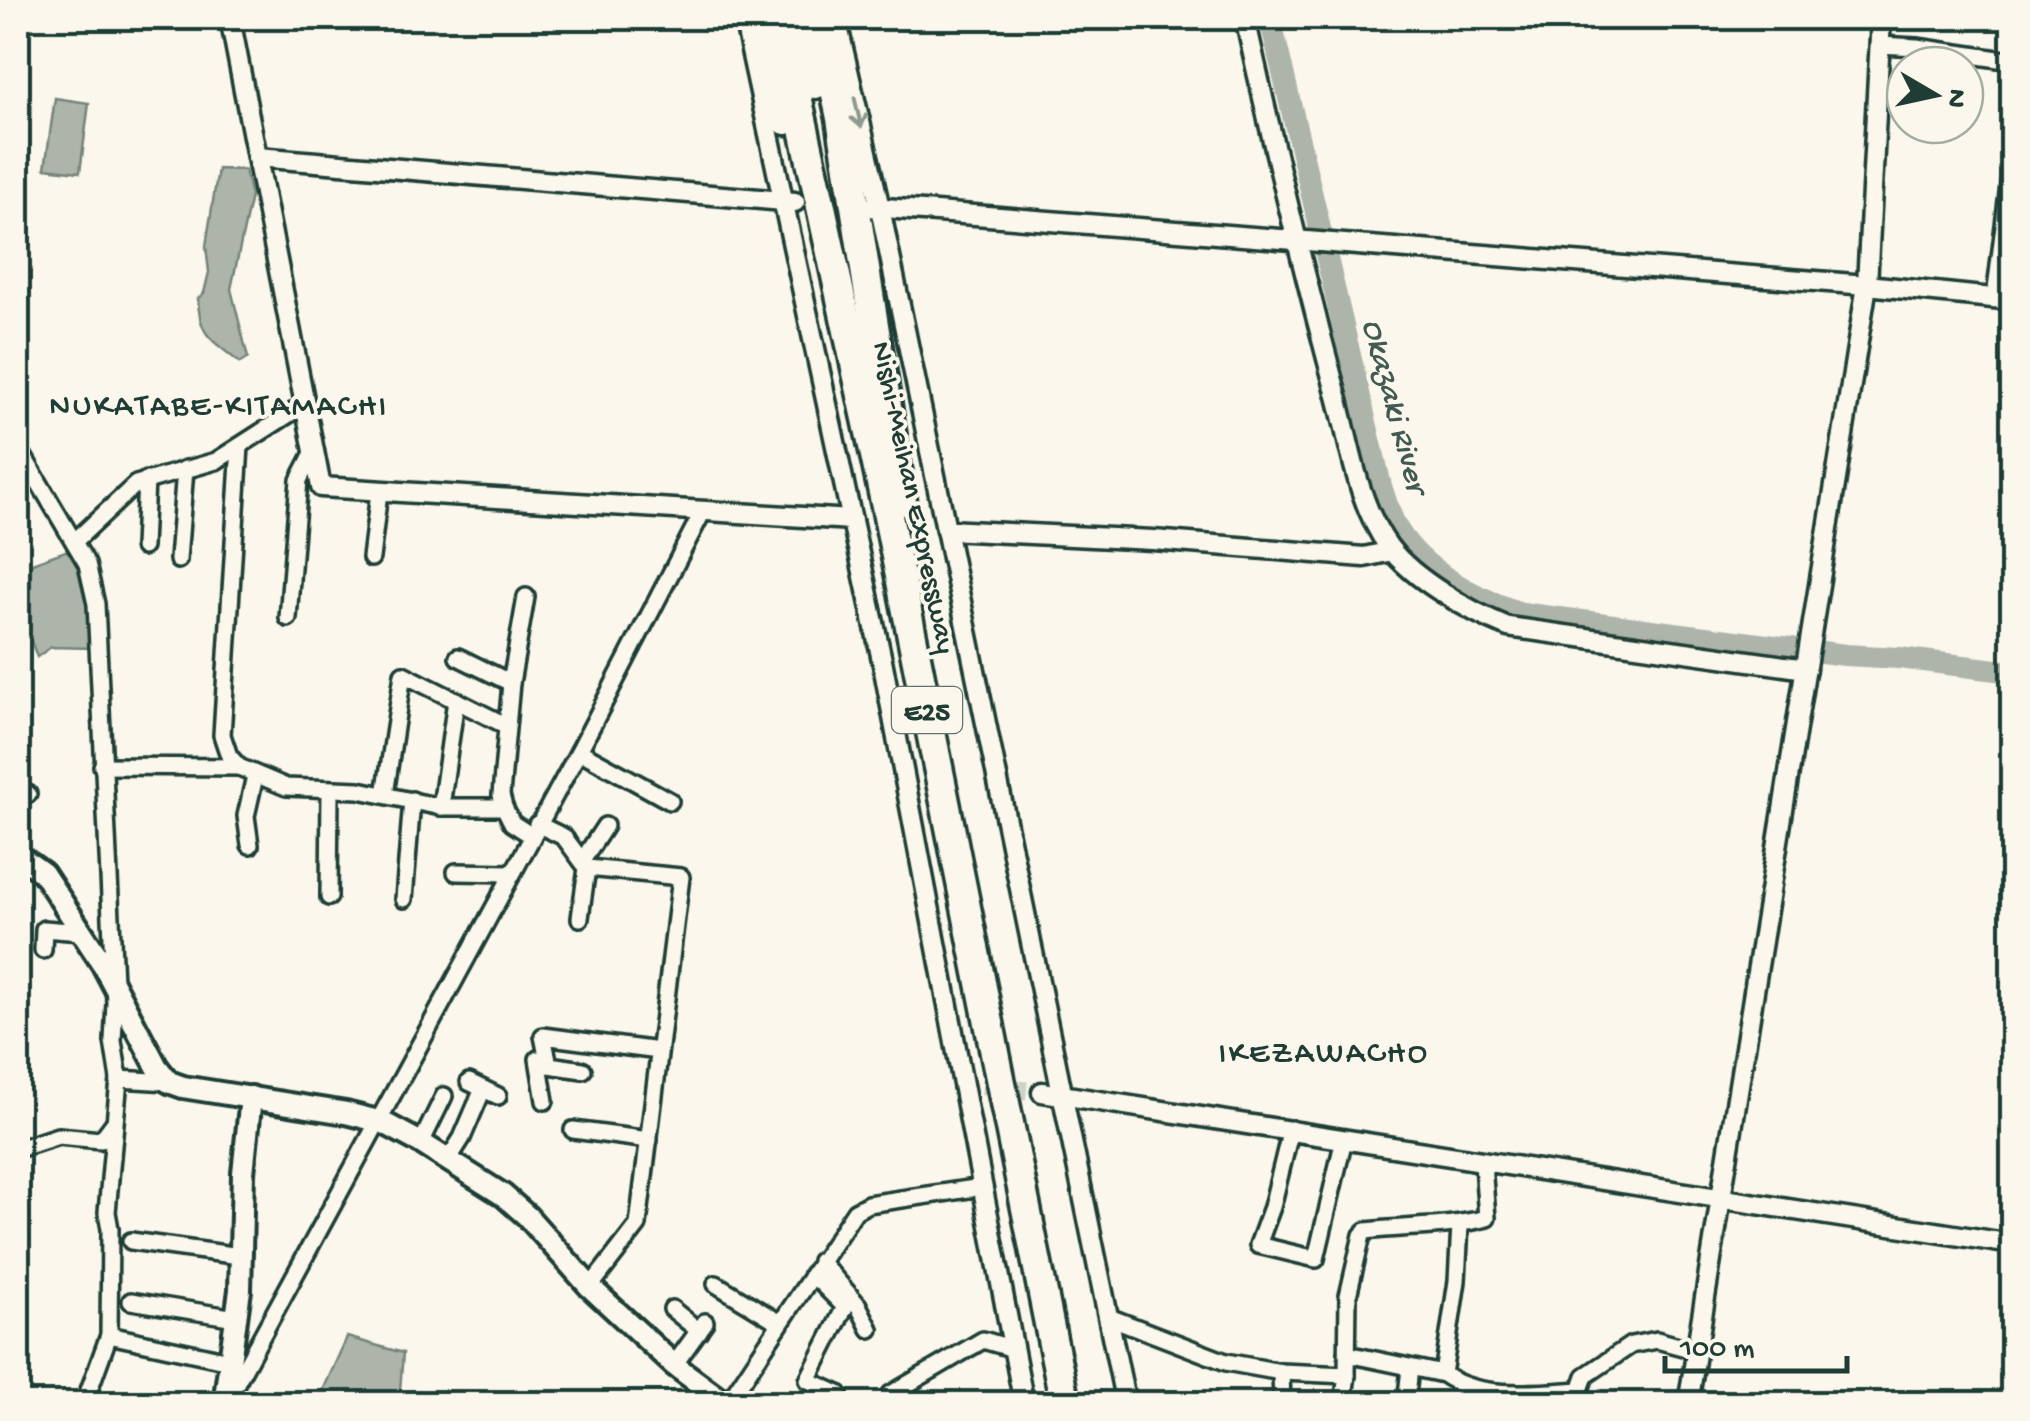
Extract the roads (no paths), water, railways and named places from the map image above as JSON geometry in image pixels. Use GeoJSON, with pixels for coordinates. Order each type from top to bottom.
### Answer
{"type":"FeatureCollection","features":[{"type":"Feature","properties":{"kind":"highway"},"geometry":{"type":"LineString","coordinates":[[757,18],[851,342]]}},
{"type":"Feature","properties":{"kind":"highway","name":"Nishi-Meihan Expressway"},"geometry":{"type":"LineString","coordinates":[[780,18],[851,342],[1065,1404]]}},
{"type":"Feature","properties":{"kind":"highway","name":"Nishi-Meihan Expressway"},"geometry":{"type":"LineString","coordinates":[[800,18],[902,500],[1083,1404]]}},
{"type":"Feature","properties":{"kind":"highway"},"geometry":{"type":"LineString","coordinates":[[820,18],[902,500]]}},
{"type":"Feature","properties":{"kind":"main road"},"geometry":{"type":"LineString","coordinates":[[18,855],[44,873],[113,983],[157,1067],[170,1082],[378,1120],[422,1144],[503,1195],[527,1216],[590,1287],[674,1365],[727,1403]]}},
{"type":"Feature","properties":{"kind":"main road"},"geometry":{"type":"LineString","coordinates":[[224,1404],[236,1318],[251,1097]]}},
{"type":"Feature","properties":{"kind":"street"},"geometry":{"type":"LineString","coordinates":[[230,18],[321,487],[852,520]]}},
{"type":"Feature","properties":{"kind":"street"},"geometry":{"type":"LineString","coordinates":[[744,18],[790,202],[852,520],[974,1086],[982,1187],[1024,1404]]}},
{"type":"Feature","properties":{"kind":"street"},"geometry":{"type":"LineString","coordinates":[[836,18],[873,207],[946,530],[1052,1093],[1109,1317],[1126,1404]]}},
{"type":"Feature","properties":{"kind":"street"},"geometry":{"type":"LineString","coordinates":[[1245,18],[1367,506],[1392,550],[1470,609],[1508,627],[1807,666]]}},
{"type":"Feature","properties":{"kind":"street"},"geometry":{"type":"LineString","coordinates":[[1688,1404],[1867,285],[1881,18]]}},
{"type":"Feature","properties":{"kind":"street"},"geometry":{"type":"LineString","coordinates":[[1879,45],[1917,46],[2012,61]]}},
{"type":"Feature","properties":{"kind":"street"},"geometry":{"type":"LineString","coordinates":[[257,157],[790,202]]}},
{"type":"Feature","properties":{"kind":"street"},"geometry":{"type":"LineString","coordinates":[[873,207],[2004,299],[2012,162]]}},
{"type":"Feature","properties":{"kind":"street"},"geometry":{"type":"LineString","coordinates":[[74,541],[136,484],[216,461],[294,411],[304,410]]}},
{"type":"Feature","properties":{"kind":"street"},"geometry":{"type":"LineString","coordinates":[[240,446],[222,735],[228,756],[255,776],[286,787],[358,790],[441,808],[504,807]]}},
{"type":"Feature","properties":{"kind":"street"},"geometry":{"type":"LineString","coordinates":[[18,447],[87,564],[96,604],[113,1042],[119,1079],[106,1212],[110,1229],[109,1335],[84,1404]]}},
{"type":"Feature","properties":{"kind":"street"},"geometry":{"type":"LineString","coordinates":[[288,618],[299,480],[313,453]]}},
{"type":"Feature","properties":{"kind":"street"},"geometry":{"type":"LineString","coordinates":[[178,560],[185,469]]}},
{"type":"Feature","properties":{"kind":"street"},"geometry":{"type":"LineString","coordinates":[[143,547],[146,480]]}},
{"type":"Feature","properties":{"kind":"street"},"geometry":{"type":"LineString","coordinates":[[371,558],[379,492]]}},
{"type":"Feature","properties":{"kind":"street"},"geometry":{"type":"LineString","coordinates":[[224,1404],[579,751],[703,511]]}},
{"type":"Feature","properties":{"kind":"street"},"geometry":{"type":"LineString","coordinates":[[946,530],[1153,540],[1364,558],[1392,550]]}},
{"type":"Feature","properties":{"kind":"street"},"geometry":{"type":"LineString","coordinates":[[526,596],[511,683],[501,795],[512,823],[564,837],[584,865],[680,877],[638,1225],[590,1287]]}},
{"type":"Feature","properties":{"kind":"street"},"geometry":{"type":"LineString","coordinates":[[458,657],[511,683]]}},
{"type":"Feature","properties":{"kind":"street"},"geometry":{"type":"LineString","coordinates":[[385,795],[403,674],[507,726]]}},
{"type":"Feature","properties":{"kind":"street"},"geometry":{"type":"LineString","coordinates":[[441,808],[456,700]]}},
{"type":"Feature","properties":{"kind":"street"},"geometry":{"type":"LineString","coordinates":[[579,751],[670,801]]}},
{"type":"Feature","properties":{"kind":"street"},"geometry":{"type":"LineString","coordinates":[[102,766],[240,767]]}},
{"type":"Feature","properties":{"kind":"street"},"geometry":{"type":"LineString","coordinates":[[250,844],[246,816],[255,776]]}},
{"type":"Feature","properties":{"kind":"street"},"geometry":{"type":"LineString","coordinates":[[330,791],[330,897]]}},
{"type":"Feature","properties":{"kind":"street"},"geometry":{"type":"LineString","coordinates":[[404,900],[412,800]]}},
{"type":"Feature","properties":{"kind":"street"},"geometry":{"type":"LineString","coordinates":[[580,918],[584,865],[605,826]]}},
{"type":"Feature","properties":{"kind":"street"},"geometry":{"type":"LineString","coordinates":[[456,872],[511,873]]}},
{"type":"Feature","properties":{"kind":"street"},"geometry":{"type":"LineString","coordinates":[[43,950],[44,929],[81,932]]}},
{"type":"Feature","properties":{"kind":"street"},"geometry":{"type":"LineString","coordinates":[[583,1070],[549,1065],[543,1036],[659,1051]]}},
{"type":"Feature","properties":{"kind":"street"},"geometry":{"type":"LineString","coordinates":[[545,1101],[538,1060],[547,1058]]}},
{"type":"Feature","properties":{"kind":"street"},"geometry":{"type":"LineString","coordinates":[[119,1079],[170,1082]]}},
{"type":"Feature","properties":{"kind":"street"},"geometry":{"type":"LineString","coordinates":[[448,1160],[484,1089]]}},
{"type":"Feature","properties":{"kind":"street"},"geometry":{"type":"LineString","coordinates":[[1052,1093],[1483,1164],[2012,1244]]}},
{"type":"Feature","properties":{"kind":"street"},"geometry":{"type":"LineString","coordinates":[[422,1144],[444,1096]]}},
{"type":"Feature","properties":{"kind":"street"},"geometry":{"type":"LineString","coordinates":[[18,1149],[58,1136],[101,1140],[114,1123]]}},
{"type":"Feature","properties":{"kind":"street"},"geometry":{"type":"LineString","coordinates":[[573,1130],[648,1140]]}},
{"type":"Feature","properties":{"kind":"street"},"geometry":{"type":"LineString","coordinates":[[1291,1130],[1258,1245],[1316,1260],[1344,1139]]}},
{"type":"Feature","properties":{"kind":"street"},"geometry":{"type":"LineString","coordinates":[[1343,1404],[1348,1375],[1348,1296],[1362,1235],[1366,1231],[1460,1225],[1487,1218],[1483,1164]]}},
{"type":"Feature","properties":{"kind":"street"},"geometry":{"type":"LineString","coordinates":[[727,1403],[855,1210],[982,1187]]}},
{"type":"Feature","properties":{"kind":"street"},"geometry":{"type":"LineString","coordinates":[[1442,1374],[1458,1281],[1460,1225]]}},
{"type":"Feature","properties":{"kind":"street"},"geometry":{"type":"LineString","coordinates":[[131,1241],[240,1256]]}},
{"type":"Feature","properties":{"kind":"street"},"geometry":{"type":"LineString","coordinates":[[816,1268],[858,1305],[870,1328]]}},
{"type":"Feature","properties":{"kind":"street"},"geometry":{"type":"LineString","coordinates":[[816,1268],[845,1308],[808,1380],[839,1394]]}},
{"type":"Feature","properties":{"kind":"street"},"geometry":{"type":"LineString","coordinates":[[716,1284],[780,1322]]}},
{"type":"Feature","properties":{"kind":"street"},"geometry":{"type":"LineString","coordinates":[[131,1300],[236,1318]]}},
{"type":"Feature","properties":{"kind":"street"},"geometry":{"type":"LineString","coordinates":[[672,1309],[702,1326],[674,1365]]}},
{"type":"Feature","properties":{"kind":"street"},"geometry":{"type":"LineString","coordinates":[[1109,1317],[1226,1362],[1280,1372],[1348,1375]]}},
{"type":"Feature","properties":{"kind":"street"},"geometry":{"type":"LineString","coordinates":[[109,1335],[229,1361]]}},
{"type":"Feature","properties":{"kind":"street"},"geometry":{"type":"LineString","coordinates":[[891,1394],[983,1340],[1014,1348]]}},
{"type":"Feature","properties":{"kind":"street"},"geometry":{"type":"LineString","coordinates":[[1347,1354],[1442,1374],[1500,1398],[1581,1397],[1585,1376],[1644,1340],[1697,1351]]}},
{"type":"Feature","properties":{"kind":"street"},"geometry":{"type":"LineString","coordinates":[[1406,1404],[1410,1368]]}},
{"type":"Feature","properties":{"kind":"street"},"geometry":{"type":"LineString","coordinates":[[1280,1372],[1282,1404]]}},
{"type":"Feature","properties":{"kind":"waterway","name":"Okazaki River"},"geometry":{"type":"LineString","coordinates":[[1270,18],[1381,486],[1398,530],[1422,559],[1453,582],[1521,613],[1845,655],[2012,672]]}},
{"type":"Feature","properties":{"kind":"tunnel"},"geometry":{"type":"LineString","coordinates":[[982,1086],[1042,1092]]}},
{"type":"Feature","properties":{"kind":"district","name":"NUKATABE-KITAMACHI"},"geometry":{"type":"Point","coordinates":[219,403]}},
{"type":"Feature","properties":{"kind":"district","name":"IKEZAWACHO"},"geometry":{"type":"Point","coordinates":[1324,1050]}}]}
